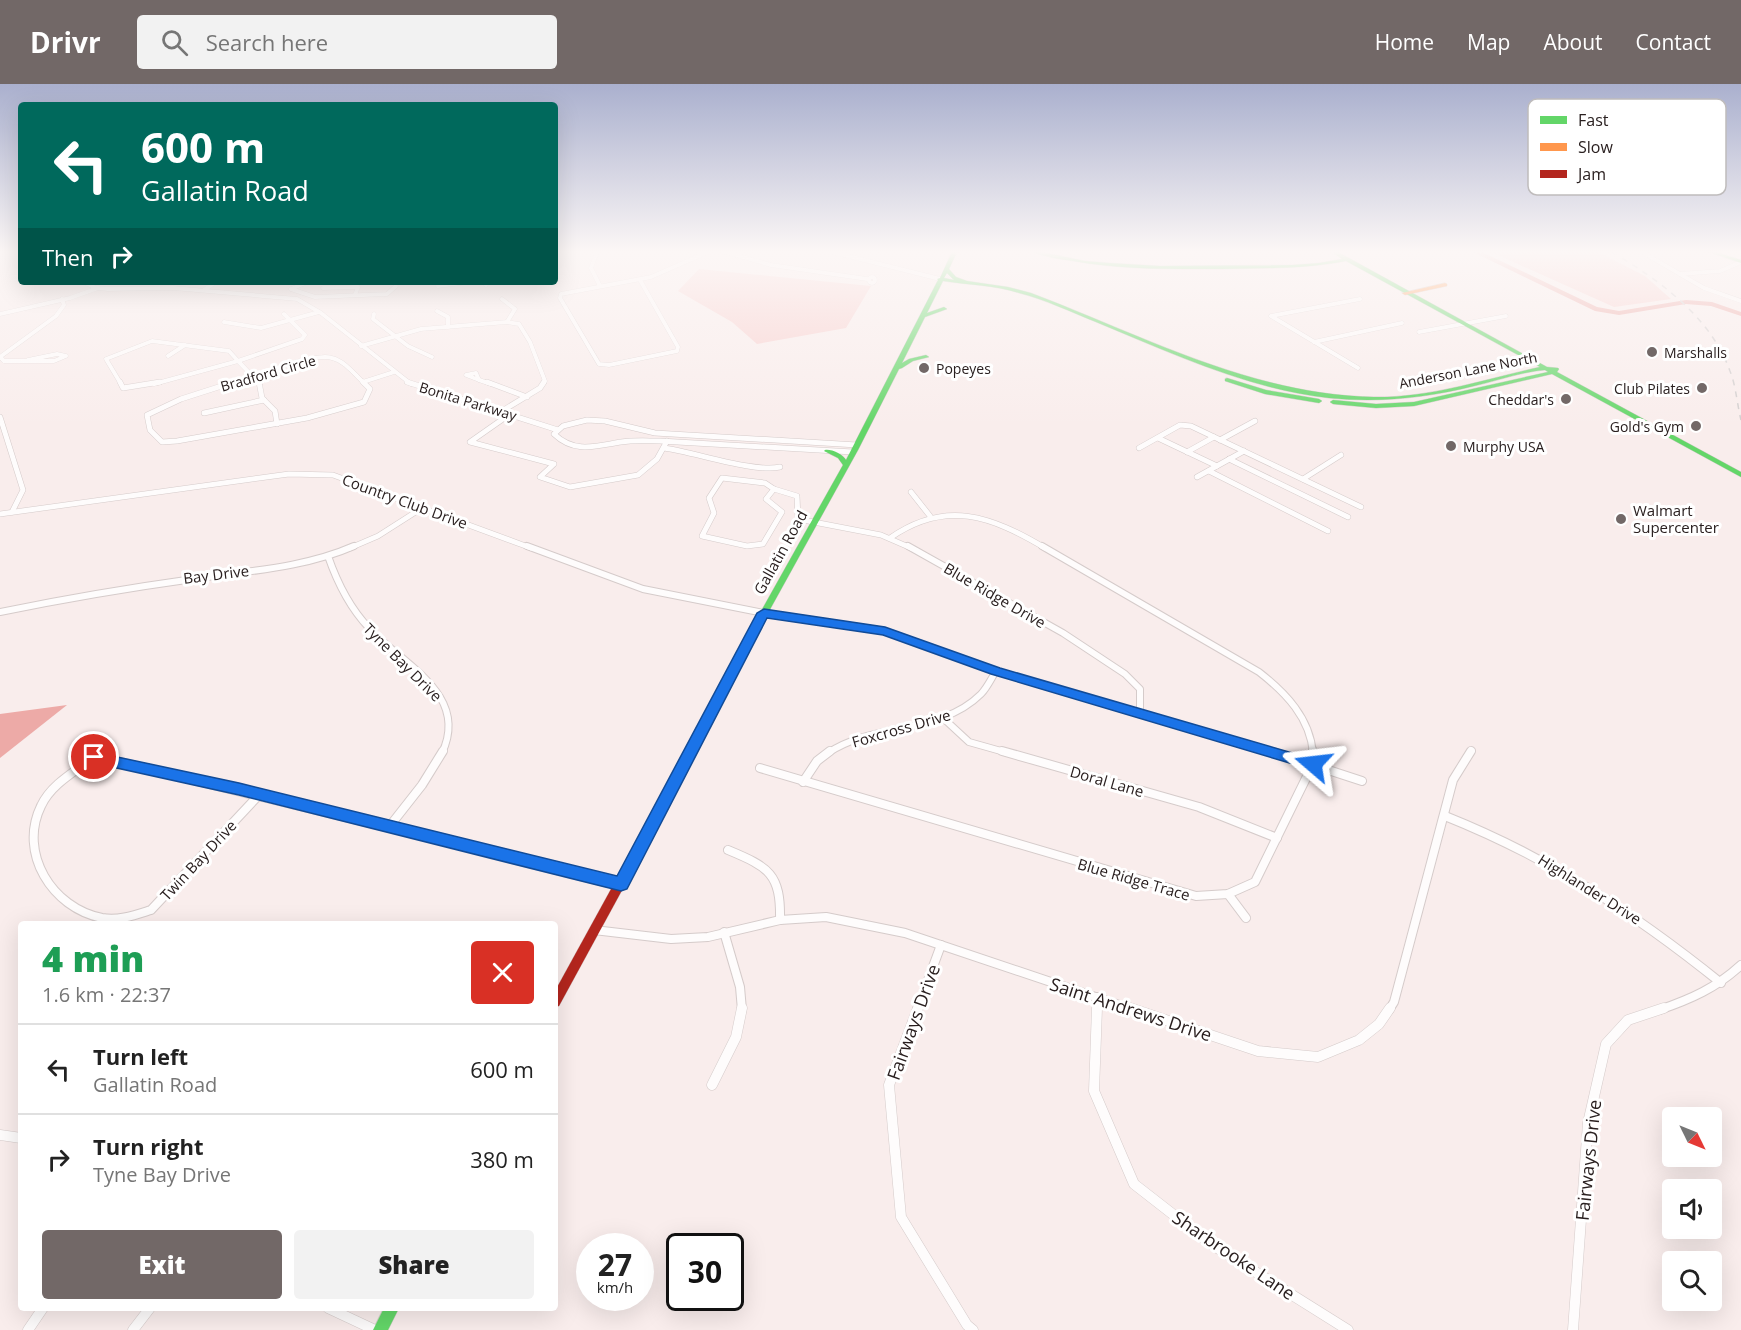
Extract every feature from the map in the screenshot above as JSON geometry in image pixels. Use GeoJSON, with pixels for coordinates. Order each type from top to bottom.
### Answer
{"type":"FeatureCollection","features":[{"type":"Feature","properties":{"kind":"main road","name":"Gallatin Road"},"geometry":{"type":"LineString","coordinates":[[558,996],[855,449],[926,310]]}},
{"type":"Feature","properties":{"kind":"main road"},"geometry":{"type":"LineString","coordinates":[[923,316],[941,310]]}},
{"type":"Feature","properties":{"kind":"main road","name":"Anderson Lane North"},"geometry":{"type":"LineString","coordinates":[[1070,310],[1191,361],[1270,386],[1322,395],[1372,399],[1425,394],[1543,368]]}},
{"type":"Feature","properties":{"kind":"main road"},"geometry":{"type":"LineString","coordinates":[[1441,310],[1543,368],[1555,371]]}},
{"type":"Feature","properties":{"kind":"main road"},"geometry":{"type":"LineString","coordinates":[[1466,324],[1721,461],[1741,475]]}},
{"type":"Feature","properties":{"kind":"main road"},"geometry":{"type":"LineString","coordinates":[[897,369],[911,360],[928,357],[912,341]]}},
{"type":"Feature","properties":{"kind":"main road","name":"Anderson Lane North"},"geometry":{"type":"LineString","coordinates":[[1191,361],[1197,367],[1225,379],[1265,392],[1376,406],[1414,404],[1441,399],[1555,371]]}},
{"type":"Feature","properties":{"kind":"main road"},"geometry":{"type":"LineString","coordinates":[[827,451],[842,457],[846,465]]}},
{"type":"Feature","properties":{"kind":"main road"},"geometry":{"type":"LineString","coordinates":[[1721,461],[1741,468]]}},
{"type":"Feature","properties":{"kind":"main road"},"geometry":{"type":"LineString","coordinates":[[380,1330],[390,1311]]}},
{"type":"Feature","properties":{"kind":"street"},"geometry":{"type":"LineString","coordinates":[[0,314],[16,310]]}},
{"type":"Feature","properties":{"kind":"street"},"geometry":{"type":"LineString","coordinates":[[28,360],[57,354],[66,356],[54,361],[4,361],[0,357],[56,316],[60,310]]}},
{"type":"Feature","properties":{"kind":"street","name":"Bonita Parkway"},"geometry":{"type":"LineString","coordinates":[[316,310],[408,383],[558,430],[554,434],[570,446],[586,449],[630,441],[665,445],[827,451],[855,449]]}},
{"type":"Feature","properties":{"kind":"street"},"geometry":{"type":"LineString","coordinates":[[507,322],[515,310]]}},
{"type":"Feature","properties":{"kind":"street"},"geometry":{"type":"LineString","coordinates":[[567,310],[597,363],[609,365],[675,353],[678,347],[657,310]]}},
{"type":"Feature","properties":{"kind":"street"},"geometry":{"type":"LineString","coordinates":[[1301,310],[1270,316],[1358,368]]}},
{"type":"Feature","properties":{"kind":"street"},"geometry":{"type":"LineString","coordinates":[[437,311],[448,317],[448,327]]}},
{"type":"Feature","properties":{"kind":"street"},"geometry":{"type":"LineString","coordinates":[[224,322],[254,328],[319,312]]}},
{"type":"Feature","properties":{"kind":"street"},"geometry":{"type":"LineString","coordinates":[[277,424],[275,411],[264,400],[259,381],[238,359],[229,351],[153,341],[106,359],[123,388],[147,387],[238,359],[302,339],[304,335],[300,328],[284,314]]}},
{"type":"Feature","properties":{"kind":"street"},"geometry":{"type":"LineString","coordinates":[[374,314],[373,319],[393,335],[420,354],[432,357]]}},
{"type":"Feature","properties":{"kind":"street"},"geometry":{"type":"LineString","coordinates":[[1419,332],[1506,316]]}},
{"type":"Feature","properties":{"kind":"street"},"geometry":{"type":"LineString","coordinates":[[361,346],[393,335],[421,329],[507,322],[519,324],[545,377],[540,388],[502,411]]}},
{"type":"Feature","properties":{"kind":"street"},"geometry":{"type":"LineString","coordinates":[[1314,342],[1402,323]]}},
{"type":"Feature","properties":{"kind":"street"},"geometry":{"type":"LineString","coordinates":[[168,356],[185,345]]}},
{"type":"Feature","properties":{"kind":"street","name":"Bradford Circle"},"geometry":{"type":"LineString","coordinates":[[331,357],[341,362],[363,382],[370,388],[368,398],[358,405],[277,424],[162,442],[149,430],[147,414],[155,409],[310,358],[331,357]]}},
{"type":"Feature","properties":{"kind":"street"},"geometry":{"type":"LineString","coordinates":[[363,382],[394,372]]}},
{"type":"Feature","properties":{"kind":"street"},"geometry":{"type":"LineString","coordinates":[[480,381],[526,397]]}},
{"type":"Feature","properties":{"kind":"street"},"geometry":{"type":"LineString","coordinates":[[204,413],[264,400]]}},
{"type":"Feature","properties":{"kind":"street"},"geometry":{"type":"LineString","coordinates":[[510,414],[470,442],[554,464],[540,477],[570,486],[638,475],[657,459],[669,434]]}},
{"type":"Feature","properties":{"kind":"street"},"geometry":{"type":"LineString","coordinates":[[0,417],[12,446],[23,490],[12,512]]}},
{"type":"Feature","properties":{"kind":"street"},"geometry":{"type":"LineString","coordinates":[[558,430],[574,423],[605,421],[640,430],[669,434],[855,449]]}},
{"type":"Feature","properties":{"kind":"street"},"geometry":{"type":"LineString","coordinates":[[1187,452],[1255,421]]}},
{"type":"Feature","properties":{"kind":"street"},"geometry":{"type":"LineString","coordinates":[[1139,448],[1184,425],[1217,438],[1361,507]]}},
{"type":"Feature","properties":{"kind":"street"},"geometry":{"type":"LineString","coordinates":[[1158,438],[1217,466]]}},
{"type":"Feature","properties":{"kind":"street"},"geometry":{"type":"LineString","coordinates":[[665,445],[767,470],[780,467]]}},
{"type":"Feature","properties":{"kind":"street"},"geometry":{"type":"LineString","coordinates":[[1197,477],[1244,451]]}},
{"type":"Feature","properties":{"kind":"street"},"geometry":{"type":"LineString","coordinates":[[1303,479],[1341,456]]}},
{"type":"Feature","properties":{"kind":"street"},"geometry":{"type":"LineString","coordinates":[[1230,459],[1348,517]]}},
{"type":"Feature","properties":{"kind":"street"},"geometry":{"type":"LineString","coordinates":[[1209,471],[1328,531]]}},
{"type":"Feature","properties":{"kind":"street","name":"Country Club Drive"},"geometry":{"type":"LineString","coordinates":[[0,514],[289,474],[333,475],[370,486],[423,508],[643,589],[764,613],[885,631],[996,671],[1313,764]]}},
{"type":"Feature","properties":{"kind":"street"},"geometry":{"type":"LineString","coordinates":[[774,489],[766,499],[782,512],[763,544],[747,546],[702,536],[702,532],[714,513],[709,498],[723,478],[765,483],[774,489],[797,496],[798,519],[814,523]]}},
{"type":"Feature","properties":{"kind":"street"},"geometry":{"type":"LineString","coordinates":[[911,492],[930,516]]}},
{"type":"Feature","properties":{"kind":"street","name":"Bay Drive"},"geometry":{"type":"LineString","coordinates":[[0,612],[93,592],[288,565],[328,556],[378,536],[423,508]]}},
{"type":"Feature","properties":{"kind":"street","name":"Blue Ridge Trace"},"geometry":{"type":"LineString","coordinates":[[760,768],[1196,896],[1228,894],[1255,882],[1313,764],[1315,749],[1311,732],[1306,724],[1275,686],[1247,663],[1018,534],[975,517],[930,516],[911,522],[890,538]]}},
{"type":"Feature","properties":{"kind":"street","name":"Blue Ridge Drive"},"geometry":{"type":"LineString","coordinates":[[814,523],[890,538],[924,553],[1109,661],[1138,686],[1142,700],[1140,712]]}},
{"type":"Feature","properties":{"kind":"street","name":"Tyne Bay Drive"},"geometry":{"type":"LineString","coordinates":[[328,556],[334,573],[359,618],[434,688],[448,707],[452,723],[449,738],[437,763],[389,827]]}},
{"type":"Feature","properties":{"kind":"street","name":"Foxcross Drive"},"geometry":{"type":"LineString","coordinates":[[803,782],[819,760],[837,748],[870,734],[951,715],[980,695],[996,671]]}},
{"type":"Feature","properties":{"kind":"street","name":"Doral Lane"},"geometry":{"type":"LineString","coordinates":[[942,717],[969,742],[1199,807],[1277,838]]}},
{"type":"Feature","properties":{"kind":"street","name":"Saint Andrews Drive"},"geometry":{"type":"LineString","coordinates":[[594,930],[671,939],[708,937],[780,920],[826,917],[904,933],[1258,1051],[1318,1056],[1359,1040],[1379,1024],[1394,1002],[1453,780],[1471,751]]}},
{"type":"Feature","properties":{"kind":"street","name":"Twin Bay Drive"},"geometry":{"type":"LineString","coordinates":[[94,757],[259,795],[151,910],[135,919],[102,919],[75,908],[47,885],[32,842],[33,826],[40,805],[59,784],[94,757]]}},
{"type":"Feature","properties":{"kind":"street"},"geometry":{"type":"LineString","coordinates":[[1313,764],[1362,781]]}},
{"type":"Feature","properties":{"kind":"street"},"geometry":{"type":"LineString","coordinates":[[259,795],[621,884]]}},
{"type":"Feature","properties":{"kind":"street","name":"Highlander Drive"},"geometry":{"type":"LineString","coordinates":[[1445,816],[1528,851],[1574,875],[1661,934],[1721,983]]}},
{"type":"Feature","properties":{"kind":"street"},"geometry":{"type":"LineString","coordinates":[[728,850],[748,858],[768,871],[778,885],[780,920]]}},
{"type":"Feature","properties":{"kind":"street"},"geometry":{"type":"LineString","coordinates":[[1228,894],[1246,918]]}},
{"type":"Feature","properties":{"kind":"street"},"geometry":{"type":"LineString","coordinates":[[712,1085],[735,1039],[741,1019],[740,999],[724,932]]}},
{"type":"Feature","properties":{"kind":"street","name":"Fairways Drive"},"geometry":{"type":"LineString","coordinates":[[941,945],[889,1085],[901,1217],[967,1325],[973,1330]]}},
{"type":"Feature","properties":{"kind":"street","name":"Fairways Drive"},"geometry":{"type":"LineString","coordinates":[[1573,1330],[1588,1123],[1606,1044],[1628,1020],[1697,997],[1721,983],[1741,965]]}},
{"type":"Feature","properties":{"kind":"street","name":"Sharbrooke Lane"},"geometry":{"type":"LineString","coordinates":[[1097,997],[1094,1091],[1134,1184],[1211,1244],[1348,1330]]}},
{"type":"Feature","properties":{"kind":"street"},"geometry":{"type":"LineString","coordinates":[[0,1135],[18,1138]]}},
{"type":"Feature","properties":{"kind":"street"},"geometry":{"type":"LineString","coordinates":[[28,1330],[41,1311]]}},
{"type":"Feature","properties":{"kind":"street"},"geometry":{"type":"LineString","coordinates":[[133,1330],[148,1311]]}},
{"type":"Feature","properties":{"kind":"street"},"geometry":{"type":"LineString","coordinates":[[334,1311],[375,1330]]}},
{"type":"Feature","properties":{"kind":"shaded area"},"geometry":{"type":"Polygon","coordinates":[[[711,310],[857,310],[846,328],[757,344],[732,322],[711,310]]]}},
{"type":"Feature","properties":{"kind":"shaded area"},"geometry":{"type":"Polygon","coordinates":[[[67,705],[0,758],[0,714],[67,705]]]}},
{"type":"Feature","properties":{"kind":"waterway"},"geometry":{"type":"LineString","coordinates":[[1602,310],[1619,313],[1636,310]]}},
{"type":"Feature","properties":{"kind":"waterway"},"geometry":{"type":"LineString","coordinates":[[1730,310],[1741,314]]}},
{"type":"Feature","properties":{"kind":"railway"},"geometry":{"type":"LineString","coordinates":[[1690,310],[1710,333],[1721,351],[1734,383],[1741,420]]}},
{"type":"Feature","properties":{"kind":"traffic: fast"},"geometry":{"type":"LineString","coordinates":[[659,812],[764,613],[855,450],[926,310]]}},
{"type":"Feature","properties":{"kind":"traffic: fast"},"geometry":{"type":"LineString","coordinates":[[924,316],[941,310]]}},
{"type":"Feature","properties":{"kind":"traffic: fast"},"geometry":{"type":"LineString","coordinates":[[1071,310],[1198,362],[1284,388],[1328,396],[1374,399],[1417,396],[1543,368],[1556,369]]}},
{"type":"Feature","properties":{"kind":"traffic: fast"},"geometry":{"type":"LineString","coordinates":[[1440,310],[1741,475]]}},
{"type":"Feature","properties":{"kind":"traffic: fast"},"geometry":{"type":"LineString","coordinates":[[900,367],[911,360],[926,357]]}},
{"type":"Feature","properties":{"kind":"traffic: fast"},"geometry":{"type":"LineString","coordinates":[[1333,402],[1376,406],[1414,404],[1554,372]]}},
{"type":"Feature","properties":{"kind":"traffic: fast"},"geometry":{"type":"LineString","coordinates":[[1227,380],[1265,392],[1319,401]]}},
{"type":"Feature","properties":{"kind":"traffic: fast"},"geometry":{"type":"LineString","coordinates":[[827,451],[841,457],[846,465]]}},
{"type":"Feature","properties":{"kind":"traffic: fast"},"geometry":{"type":"LineString","coordinates":[[380,1330],[390,1311]]}},
{"type":"Feature","properties":{"kind":"traffic: jam"},"geometry":{"type":"LineString","coordinates":[[558,997],[659,812]]}},
{"type":"Feature","properties":{"kind":"place","name":"Marshalls"},"geometry":{"type":"Point","coordinates":[1652,352]}},
{"type":"Feature","properties":{"kind":"place","name":"Popeyes"},"geometry":{"type":"Point","coordinates":[924,368]}},
{"type":"Feature","properties":{"kind":"place","name":"Club Pilates"},"geometry":{"type":"Point","coordinates":[1702,388]}},
{"type":"Feature","properties":{"kind":"place","name":"Cheddar's"},"geometry":{"type":"Point","coordinates":[1566,399]}},
{"type":"Feature","properties":{"kind":"place","name":"Gold's Gym"},"geometry":{"type":"Point","coordinates":[1696,426]}},
{"type":"Feature","properties":{"kind":"place","name":"Murphy USA"},"geometry":{"type":"Point","coordinates":[1451,446]}},
{"type":"Feature","properties":{"kind":"place","name":"Walmart Supercenter"},"geometry":{"type":"Point","coordinates":[1621,519]}},
{"type":"Feature","properties":{"kind":"route"},"geometry":{"type":"LineString","coordinates":[[94,757],[239,789],[621,884],[764,613],[885,631],[996,671],[1313,764]]}}]}
